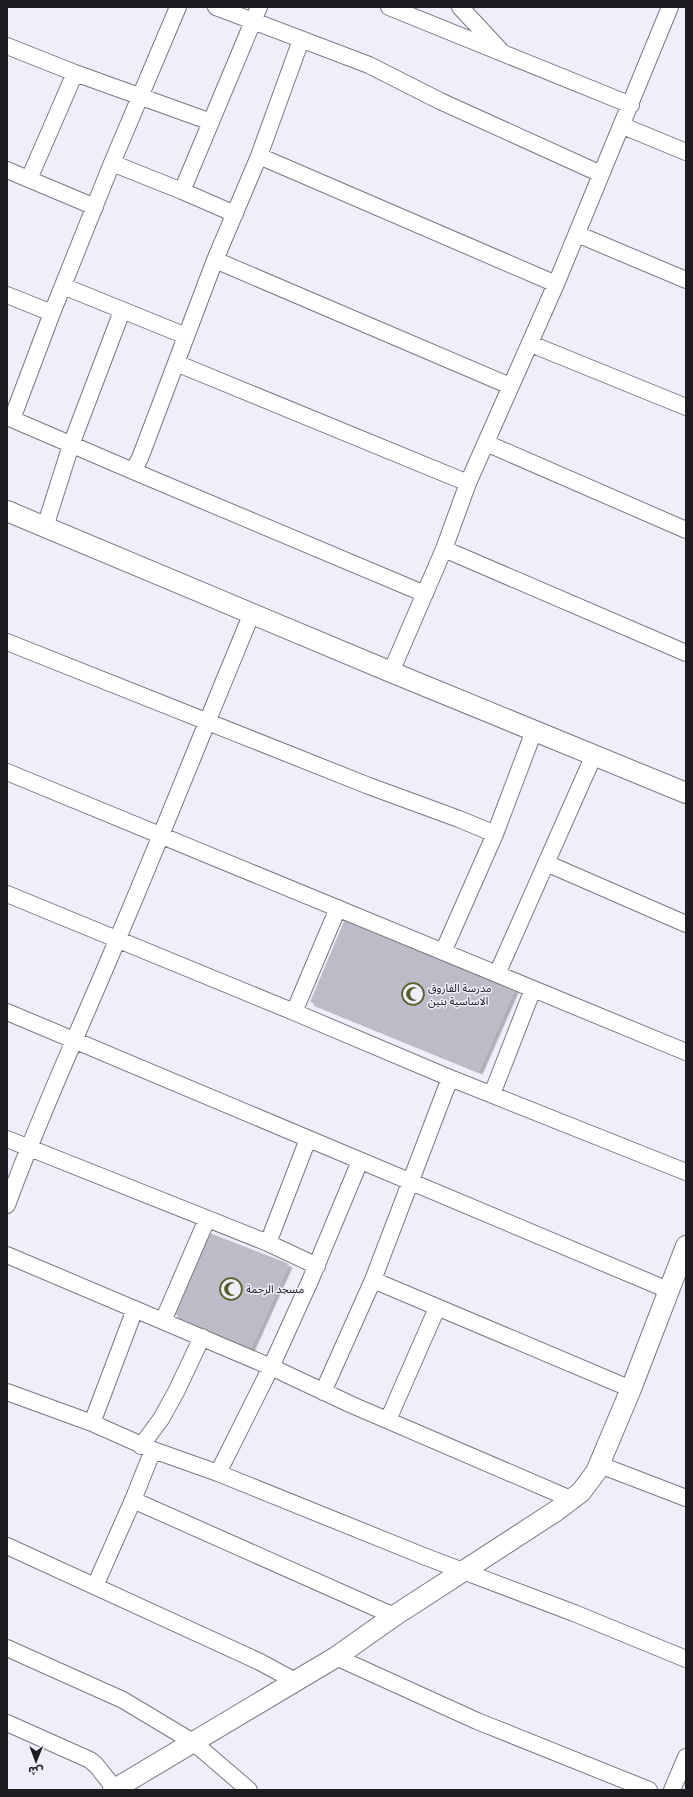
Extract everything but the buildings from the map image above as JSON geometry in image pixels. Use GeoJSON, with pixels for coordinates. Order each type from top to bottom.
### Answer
{"type":"FeatureCollection","features":[{"type":"Feature","properties":{"kind":"street"},"geometry":{"type":"LineString","coordinates":[[178,7],[112,163],[10,418],[425,594]]}},
{"type":"Feature","properties":{"kind":"street"},"geometry":{"type":"LineString","coordinates":[[216,7],[369,65],[440,101],[601,174]]}},
{"type":"Feature","properties":{"kind":"street"},"geometry":{"type":"LineString","coordinates":[[182,191],[259,7]]}},
{"type":"Feature","properties":{"kind":"street"},"geometry":{"type":"LineString","coordinates":[[389,7],[631,105]]}},
{"type":"Feature","properties":{"kind":"street"},"geometry":{"type":"LineString","coordinates":[[460,7],[504,54]]}},
{"type":"Feature","properties":{"kind":"street"},"geometry":{"type":"LineString","coordinates":[[391,672],[444,549],[468,483],[510,386],[531,344],[601,174],[623,126],[670,7]]}},
{"type":"Feature","properties":{"kind":"street"},"geometry":{"type":"LineString","coordinates":[[133,471],[140,458],[215,260],[259,156],[301,40]]}},
{"type":"Feature","properties":{"kind":"street"},"geometry":{"type":"LineString","coordinates":[[7,46],[75,73],[211,122]]}},
{"type":"Feature","properties":{"kind":"street"},"geometry":{"type":"LineString","coordinates":[[29,179],[75,73]]}},
{"type":"Feature","properties":{"kind":"street"},"geometry":{"type":"LineString","coordinates":[[623,126],[686,152]]}},
{"type":"Feature","properties":{"kind":"street"},"geometry":{"type":"LineString","coordinates":[[259,156],[556,284]]}},
{"type":"Feature","properties":{"kind":"street"},"geometry":{"type":"LineString","coordinates":[[112,163],[235,214]]}},
{"type":"Feature","properties":{"kind":"street"},"geometry":{"type":"LineString","coordinates":[[7,170],[95,207]]}},
{"type":"Feature","properties":{"kind":"street"},"geometry":{"type":"LineString","coordinates":[[577,234],[686,280]]}},
{"type":"Feature","properties":{"kind":"street"},"geometry":{"type":"LineString","coordinates":[[215,260],[510,386]]}},
{"type":"Feature","properties":{"kind":"street"},"geometry":{"type":"LineString","coordinates":[[63,286],[186,336]]}},
{"type":"Feature","properties":{"kind":"street"},"geometry":{"type":"LineString","coordinates":[[7,295],[52,313]]}},
{"type":"Feature","properties":{"kind":"street"},"geometry":{"type":"LineString","coordinates":[[45,526],[72,445],[122,311]]}},
{"type":"Feature","properties":{"kind":"street"},"geometry":{"type":"LineString","coordinates":[[531,344],[686,407]]}},
{"type":"Feature","properties":{"kind":"street"},"geometry":{"type":"LineString","coordinates":[[176,363],[468,483]]}},
{"type":"Feature","properties":{"kind":"street"},"geometry":{"type":"LineString","coordinates":[[486,444],[686,530]]}},
{"type":"Feature","properties":{"kind":"street"},"geometry":{"type":"LineString","coordinates":[[7,511],[391,672],[686,793]]}},
{"type":"Feature","properties":{"kind":"street"},"geometry":{"type":"LineString","coordinates":[[444,549],[686,653]]}},
{"type":"Feature","properties":{"kind":"street"},"geometry":{"type":"LineString","coordinates":[[7,1205],[28,1148],[73,1039],[118,940],[252,613]]}},
{"type":"Feature","properties":{"kind":"street"},"geometry":{"type":"LineString","coordinates":[[7,642],[369,786],[459,819],[495,834]]}},
{"type":"Feature","properties":{"kind":"street"},"geometry":{"type":"LineString","coordinates":[[443,952],[495,834],[534,731]]}},
{"type":"Feature","properties":{"kind":"street"},"geometry":{"type":"LineString","coordinates":[[497,974],[594,755]]}},
{"type":"Feature","properties":{"kind":"street"},"geometry":{"type":"LineString","coordinates":[[7,772],[686,1052]]}},
{"type":"Feature","properties":{"kind":"street"},"geometry":{"type":"LineString","coordinates":[[546,862],[686,924]]}},
{"type":"Feature","properties":{"kind":"street"},"geometry":{"type":"LineString","coordinates":[[7,894],[450,1078],[686,1172]]}},
{"type":"Feature","properties":{"kind":"street"},"geometry":{"type":"LineString","coordinates":[[294,1012],[338,908]]}},
{"type":"Feature","properties":{"kind":"street"},"geometry":{"type":"LineString","coordinates":[[492,1094],[533,989]]}},
{"type":"Feature","properties":{"kind":"street"},"geometry":{"type":"LineString","coordinates":[[7,1012],[668,1290]]}},
{"type":"Feature","properties":{"kind":"street"},"geometry":{"type":"LineString","coordinates":[[323,1392],[373,1280],[450,1078]]}},
{"type":"Feature","properties":{"kind":"street"},"geometry":{"type":"LineString","coordinates":[[7,1139],[268,1243],[317,1266]]}},
{"type":"Feature","properties":{"kind":"street"},"geometry":{"type":"LineString","coordinates":[[268,1243],[308,1139]]}},
{"type":"Feature","properties":{"kind":"street"},"geometry":{"type":"LineString","coordinates":[[218,1473],[271,1366],[317,1266],[360,1161]]}},
{"type":"Feature","properties":{"kind":"street"},"geometry":{"type":"LineString","coordinates":[[163,1321],[207,1219]]}},
{"type":"Feature","properties":{"kind":"street"},"geometry":{"type":"LineString","coordinates":[[7,1255],[271,1366],[323,1392],[572,1500]]}},
{"type":"Feature","properties":{"kind":"street"},"geometry":{"type":"LineString","coordinates":[[7,1723],[90,1760],[96,1765],[114,1789],[336,1657],[394,1616],[572,1500],[585,1488],[600,1464],[631,1389],[668,1290],[684,1256]]}},
{"type":"Feature","properties":{"kind":"street"},"geometry":{"type":"LineString","coordinates":[[373,1280],[631,1389]]}},
{"type":"Feature","properties":{"kind":"street"},"geometry":{"type":"LineString","coordinates":[[388,1420],[437,1308]]}},
{"type":"Feature","properties":{"kind":"street"},"geometry":{"type":"LineString","coordinates":[[92,1423],[135,1309]]}},
{"type":"Feature","properties":{"kind":"street"},"geometry":{"type":"LineString","coordinates":[[95,1586],[133,1500],[147,1448],[160,1418],[176,1392],[202,1337]]}},
{"type":"Feature","properties":{"kind":"street"},"geometry":{"type":"LineString","coordinates":[[7,1392],[92,1423],[147,1448],[218,1473],[426,1557],[574,1613],[686,1659]]}},
{"type":"Feature","properties":{"kind":"street"},"geometry":{"type":"LineString","coordinates":[[600,1464],[686,1498]]}},
{"type":"Feature","properties":{"kind":"street"},"geometry":{"type":"LineString","coordinates":[[133,1500],[394,1616]]}},
{"type":"Feature","properties":{"kind":"street"},"geometry":{"type":"LineString","coordinates":[[7,1546],[260,1662],[295,1681]]}},
{"type":"Feature","properties":{"kind":"street"},"geometry":{"type":"LineString","coordinates":[[7,1648],[123,1700],[193,1742],[249,1790]]}},
{"type":"Feature","properties":{"kind":"street"},"geometry":{"type":"LineString","coordinates":[[336,1657],[476,1721],[648,1790]]}},
{"type":"Feature","properties":{"kind":"street"},"geometry":{"type":"LineString","coordinates":[[672,1790],[686,1757]]}},
{"type":"Feature","properties":{"kind":"place","name":"مدرسة الفاروق الاساسية بنين"},"geometry":{"type":"Point","coordinates":[413,994]}},
{"type":"Feature","properties":{"kind":"place","name":"مسجد الرحمة"},"geometry":{"type":"Point","coordinates":[231,1289]}}]}
